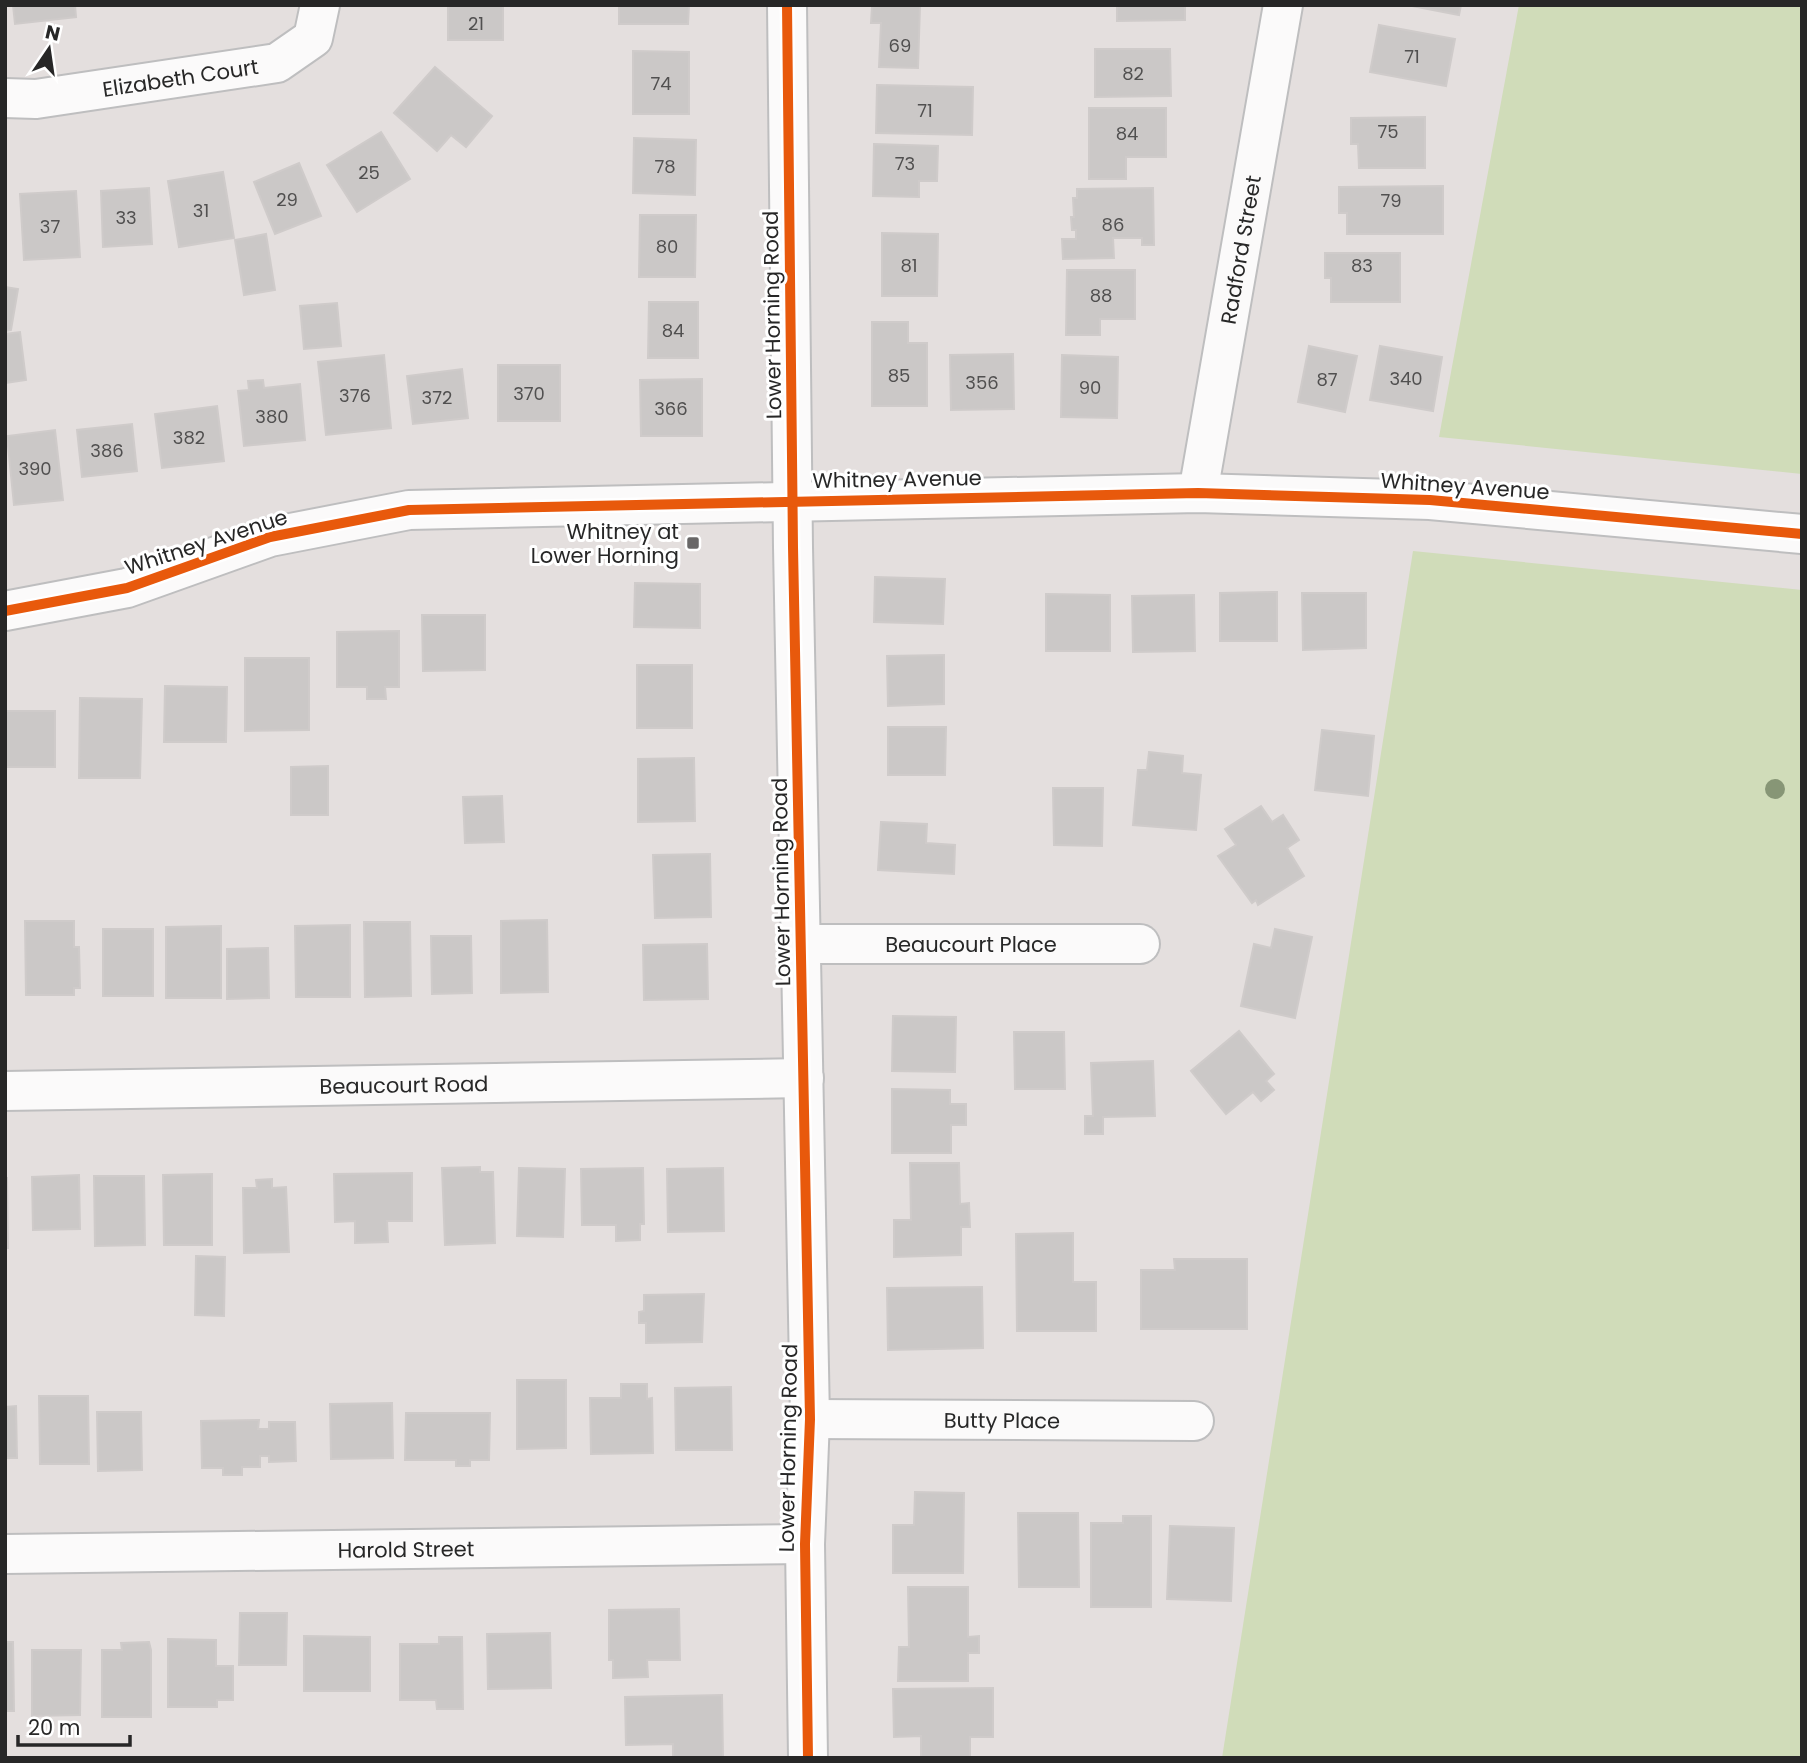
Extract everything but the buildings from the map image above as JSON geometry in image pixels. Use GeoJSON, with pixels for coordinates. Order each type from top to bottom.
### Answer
{"type":"FeatureCollection","features":[{"type":"Feature","properties":{"kind":"street","name":"Elizabeth Court"},"geometry":{"type":"LineString","coordinates":[[5,98],[36,99],[277,63],[313,38],[320,5]]}},
{"type":"Feature","properties":{"kind":"street","name":"Lower Horning Road"},"geometry":{"type":"LineString","coordinates":[[787,5],[793,547],[810,1419],[805,1544],[808,1758]]}},
{"type":"Feature","properties":{"kind":"street","name":"Radford Street"},"geometry":{"type":"LineString","coordinates":[[1198,493],[1283,5]]}},
{"type":"Feature","properties":{"kind":"street","name":"Whitney Avenue"},"geometry":{"type":"LineString","coordinates":[[5,611],[127,588],[270,537],[409,510],[1198,493],[1430,500],[1802,534]]}},
{"type":"Feature","properties":{"kind":"street","name":"Beaucourt Place"},"geometry":{"type":"LineString","coordinates":[[801,944],[1140,944]]}},
{"type":"Feature","properties":{"kind":"street","name":"Beaucourt Road"},"geometry":{"type":"LineString","coordinates":[[5,1091],[804,1078]]}},
{"type":"Feature","properties":{"kind":"street","name":"Butty Place"},"geometry":{"type":"LineString","coordinates":[[810,1419],[1194,1421]]}},
{"type":"Feature","properties":{"kind":"street","name":"Harold Street"},"geometry":{"type":"LineString","coordinates":[[5,1554],[805,1544]]}},
{"type":"Feature","properties":{"kind":"green space"},"geometry":{"type":"Polygon","coordinates":[[[1519,5],[1802,5],[1802,474],[1439,437],[1519,5]]]}},
{"type":"Feature","properties":{"kind":"green space"},"geometry":{"type":"Polygon","coordinates":[[[1413,551],[1802,590],[1802,1758],[1222,1758],[1413,551]]]}},
{"type":"Feature","properties":{"kind":"cycle path"},"geometry":{"type":"LineString","coordinates":[[787,5],[793,547],[810,1419],[805,1544],[808,1758]]}},
{"type":"Feature","properties":{"kind":"cycle path"},"geometry":{"type":"LineString","coordinates":[[5,611],[127,588],[270,537],[409,510],[1198,493],[1430,500],[1802,534]]}},
{"type":"Feature","properties":{"kind":"place","name":"Whitney at Lower Horning"},"geometry":{"type":"Point","coordinates":[693,543]}}]}
